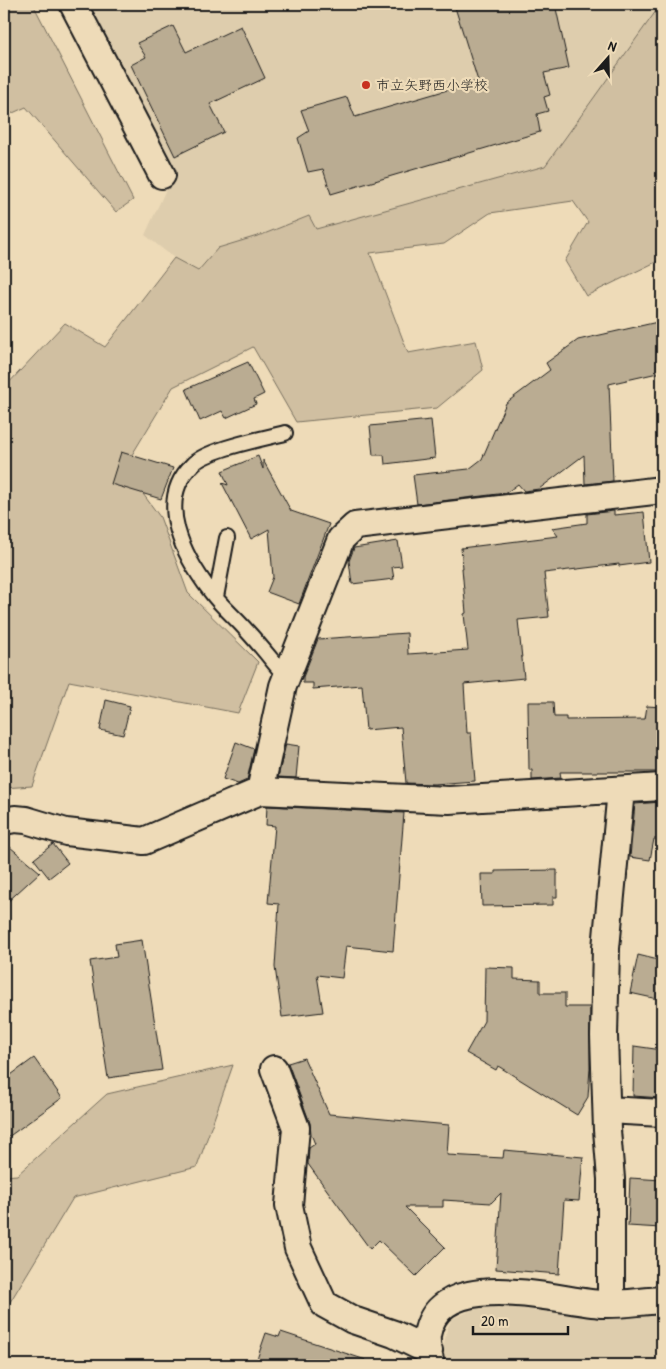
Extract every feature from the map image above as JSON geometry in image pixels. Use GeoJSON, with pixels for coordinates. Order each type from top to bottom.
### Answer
{"type":"FeatureCollection","features":[{"type":"Feature","properties":{"kind":"street"},"geometry":{"type":"LineString","coordinates":[[73,4],[162,175]]}},
{"type":"Feature","properties":{"kind":"street"},"geometry":{"type":"LineString","coordinates":[[260,791],[286,677],[341,539],[355,526],[662,490]]}},
{"type":"Feature","properties":{"kind":"street"},"geometry":{"type":"LineString","coordinates":[[4,821],[14,819],[26,820],[66,832],[144,842],[260,791],[449,800],[662,787]]}},
{"type":"Feature","properties":{"kind":"street"},"geometry":{"type":"LineString","coordinates":[[611,1303],[611,1179],[604,1036],[606,948],[621,790]]}},
{"type":"Feature","properties":{"kind":"street"},"geometry":{"type":"LineString","coordinates":[[274,1069],[296,1128],[289,1205],[298,1248],[324,1304],[353,1320],[394,1334],[430,1358]]}},
{"type":"Feature","properties":{"kind":"street"},"geometry":{"type":"LineString","coordinates":[[607,1110],[662,1113]]}},
{"type":"Feature","properties":{"kind":"street"},"geometry":{"type":"LineString","coordinates":[[430,1358],[427,1337],[430,1324],[445,1304],[474,1294],[501,1292],[534,1294],[601,1304],[662,1300]]}},
{"type":"Feature","properties":{"kind":"lane"},"geometry":{"type":"LineString","coordinates":[[285,433],[211,454],[192,464],[178,484],[173,505],[177,530],[188,557],[216,597],[247,630],[286,677]]}},
{"type":"Feature","properties":{"kind":"lane"},"geometry":{"type":"LineString","coordinates":[[216,597],[227,538]]}},
{"type":"Feature","properties":{"kind":"shaded area"},"geometry":{"type":"Polygon","coordinates":[[[4,4],[33,4],[133,200],[116,212],[26,107],[4,117],[4,4]]]}},
{"type":"Feature","properties":{"kind":"shaded area","name":"市立矢野西小学校"},"geometry":{"type":"Polygon","coordinates":[[[89,4],[661,4],[545,166],[316,229],[308,216],[264,234],[218,248],[198,271],[174,258],[145,235],[173,174],[89,4]]]}},
{"type":"Feature","properties":{"kind":"shaded area"},"geometry":{"type":"Polygon","coordinates":[[[661,4],[662,259],[586,296],[565,261],[588,222],[573,201],[490,213],[444,244],[370,253],[408,353],[476,341],[483,370],[437,408],[296,422],[253,347],[173,387],[124,468],[160,517],[188,593],[258,662],[238,713],[69,681],[32,786],[4,788],[4,388],[65,323],[105,347],[174,258],[198,271],[218,248],[264,234],[309,216],[316,229],[545,166],[661,4]]]}},
{"type":"Feature","properties":{"kind":"shaded area"},"geometry":{"type":"Polygon","coordinates":[[[233,1065],[197,1167],[73,1198],[4,1312],[4,1176],[17,1175],[107,1094],[233,1065]]]}},
{"type":"Feature","properties":{"kind":"shaded area"},"geometry":{"type":"Polygon","coordinates":[[[525,1305],[596,1317],[662,1315],[662,1365],[445,1365],[443,1350],[447,1329],[452,1319],[481,1306],[525,1305]]]}},
{"type":"Feature","properties":{"kind":"building"},"geometry":{"type":"Polygon","coordinates":[[[454,4],[555,4],[569,68],[544,73],[550,95],[544,97],[548,111],[537,114],[540,132],[331,194],[323,169],[308,172],[298,138],[309,131],[301,110],[347,97],[355,117],[478,81],[454,4]]]}},
{"type":"Feature","properties":{"kind":"building"},"geometry":{"type":"Polygon","coordinates":[[[173,26],[186,52],[241,26],[265,78],[210,104],[224,132],[175,156],[131,65],[146,57],[137,43],[173,26]]]}},
{"type":"Feature","properties":{"kind":"building"},"geometry":{"type":"Polygon","coordinates":[[[662,321],[662,372],[609,384],[613,481],[585,484],[584,455],[539,489],[524,491],[518,484],[506,493],[417,504],[413,475],[469,469],[482,459],[506,403],[550,370],[546,363],[578,340],[662,321]]]}},
{"type":"Feature","properties":{"kind":"building"},"geometry":{"type":"Polygon","coordinates":[[[248,362],[264,394],[254,399],[256,404],[226,418],[222,411],[200,421],[186,389],[248,362]]]}},
{"type":"Feature","properties":{"kind":"building"},"geometry":{"type":"Polygon","coordinates":[[[431,420],[435,458],[385,464],[384,455],[373,455],[370,426],[431,420]]]}},
{"type":"Feature","properties":{"kind":"building"},"geometry":{"type":"Polygon","coordinates":[[[121,452],[173,468],[161,499],[111,484],[121,452]]]}},
{"type":"Feature","properties":{"kind":"building"},"geometry":{"type":"Polygon","coordinates":[[[258,456],[263,469],[263,460],[291,511],[329,524],[299,604],[267,592],[273,577],[269,529],[251,539],[222,483],[228,485],[222,471],[258,456]]]}},
{"type":"Feature","properties":{"kind":"building"},"geometry":{"type":"Polygon","coordinates":[[[614,511],[614,515],[644,512],[649,562],[544,573],[549,617],[518,620],[524,678],[464,684],[467,733],[471,733],[475,781],[434,784],[406,783],[401,727],[366,730],[362,685],[313,689],[313,683],[303,683],[303,677],[318,639],[407,633],[408,654],[468,650],[464,614],[466,613],[461,548],[558,536],[552,528],[587,523],[587,514],[614,511]]]}},
{"type":"Feature","properties":{"kind":"building"},"geometry":{"type":"Polygon","coordinates":[[[398,541],[402,566],[392,567],[394,579],[352,584],[349,561],[354,548],[398,541]]]}},
{"type":"Feature","properties":{"kind":"building"},"geometry":{"type":"Polygon","coordinates":[[[106,700],[130,706],[123,735],[100,730],[106,700]]]}},
{"type":"Feature","properties":{"kind":"building"},"geometry":{"type":"Polygon","coordinates":[[[528,702],[553,702],[554,717],[566,717],[566,720],[645,719],[647,706],[662,707],[662,772],[560,772],[561,778],[532,780],[532,770],[529,770],[528,702]]]}},
{"type":"Feature","properties":{"kind":"building"},"geometry":{"type":"Polygon","coordinates":[[[236,742],[254,749],[247,780],[238,784],[223,779],[236,742]]]}},
{"type":"Feature","properties":{"kind":"building"},"geometry":{"type":"Polygon","coordinates":[[[286,744],[299,746],[296,778],[278,777],[286,744]]]}},
{"type":"Feature","properties":{"kind":"building"},"geometry":{"type":"Polygon","coordinates":[[[662,802],[662,839],[654,839],[650,860],[630,857],[635,804],[662,802]]]}},
{"type":"Feature","properties":{"kind":"building"},"geometry":{"type":"Polygon","coordinates":[[[267,806],[404,813],[393,951],[346,946],[342,978],[317,975],[323,1012],[282,1017],[275,967],[279,904],[268,903],[275,826],[266,825],[267,806]]]}},
{"type":"Feature","properties":{"kind":"building"},"geometry":{"type":"Polygon","coordinates":[[[4,842],[40,872],[4,905],[4,842]]]}},
{"type":"Feature","properties":{"kind":"building"},"geometry":{"type":"Polygon","coordinates":[[[53,844],[68,863],[49,878],[34,859],[53,844]]]}},
{"type":"Feature","properties":{"kind":"building"},"geometry":{"type":"Polygon","coordinates":[[[557,870],[557,897],[553,897],[553,905],[482,906],[481,874],[495,874],[495,871],[557,870]]]}},
{"type":"Feature","properties":{"kind":"building"},"geometry":{"type":"Polygon","coordinates":[[[142,940],[162,1070],[108,1078],[90,961],[117,957],[115,944],[142,940]]]}},
{"type":"Feature","properties":{"kind":"building"},"geometry":{"type":"Polygon","coordinates":[[[638,955],[662,961],[662,1000],[630,993],[638,955]]]}},
{"type":"Feature","properties":{"kind":"building"},"geometry":{"type":"Polygon","coordinates":[[[485,967],[514,968],[514,979],[540,980],[540,993],[565,993],[565,1007],[590,1007],[588,1097],[577,1115],[498,1066],[496,1070],[466,1053],[484,1021],[485,967]]]}},
{"type":"Feature","properties":{"kind":"building"},"geometry":{"type":"Polygon","coordinates":[[[634,1046],[662,1050],[662,1098],[633,1096],[634,1046]]]}},
{"type":"Feature","properties":{"kind":"building"},"geometry":{"type":"Polygon","coordinates":[[[34,1058],[62,1098],[4,1140],[4,1080],[34,1058]]]}},
{"type":"Feature","properties":{"kind":"building"},"geometry":{"type":"Polygon","coordinates":[[[304,1058],[329,1114],[449,1125],[447,1155],[503,1158],[504,1150],[583,1157],[579,1201],[564,1200],[559,1274],[496,1269],[501,1193],[491,1203],[443,1200],[443,1207],[405,1207],[445,1247],[416,1276],[379,1240],[370,1249],[308,1164],[309,1148],[315,1144],[311,1134],[310,1123],[288,1063],[304,1058]]]}},
{"type":"Feature","properties":{"kind":"building"},"geometry":{"type":"Polygon","coordinates":[[[630,1178],[662,1180],[661,1228],[628,1226],[630,1178]]]}},
{"type":"Feature","properties":{"kind":"building"},"geometry":{"type":"Polygon","coordinates":[[[281,1332],[366,1360],[365,1365],[255,1365],[266,1333],[279,1337],[281,1332]]]}},
{"type":"Feature","properties":{"kind":"place","name":"市立矢野西小学校"},"geometry":{"type":"Point","coordinates":[366,85]}}]}
